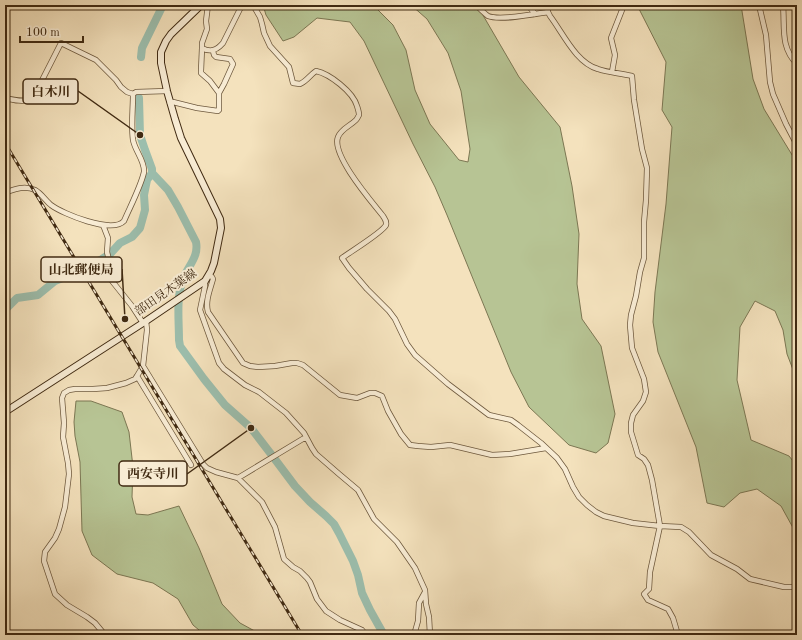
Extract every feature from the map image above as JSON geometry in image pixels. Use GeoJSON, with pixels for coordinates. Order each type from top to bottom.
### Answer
{"type":"FeatureCollection","features":[{"type":"Feature","properties":{"kind":"main road","name":"部田見木葉線"},"geometry":{"type":"LineString","coordinates":[[5,412],[145,322],[205,281],[210,274],[214,263],[221,228],[220,219],[181,138],[170,103],[161,63],[161,52],[166,41],[171,34],[201,5]]}},
{"type":"Feature","properties":{"kind":"street"},"geometry":{"type":"LineString","coordinates":[[208,5],[206,21],[207,29],[202,43],[201,73],[219,92]]}},
{"type":"Feature","properties":{"kind":"street"},"geometry":{"type":"LineString","coordinates":[[202,48],[213,51],[219,48],[242,5]]}},
{"type":"Feature","properties":{"kind":"street"},"geometry":{"type":"LineString","coordinates":[[253,5],[260,17],[264,33],[270,46],[289,67],[293,83],[300,84],[305,82],[312,73],[316,71],[320,72],[346,89],[357,104],[359,115],[356,120],[345,128],[339,136],[337,146],[341,156],[357,183],[383,216],[386,226],[375,236],[342,258],[367,289],[389,311],[395,319],[407,344],[415,355],[448,384],[489,415],[511,420],[546,448],[566,469],[573,487],[579,497],[596,512],[604,516],[633,523],[681,527],[689,532],[711,555],[741,572],[750,579],[784,587],[797,587]]}},
{"type":"Feature","properties":{"kind":"street"},"geometry":{"type":"LineString","coordinates":[[476,5],[489,16],[498,18],[548,12]]}},
{"type":"Feature","properties":{"kind":"street"},"geometry":{"type":"LineString","coordinates":[[528,5],[535,14]]}},
{"type":"Feature","properties":{"kind":"street"},"geometry":{"type":"LineString","coordinates":[[547,5],[550,16],[570,46],[583,61],[597,69],[632,76],[635,107],[642,149],[647,168],[644,258],[630,325],[632,348],[644,379],[646,392],[644,401],[633,415],[631,432],[638,455],[644,459],[648,465],[660,526],[650,572],[649,589],[644,594],[648,600],[668,609],[673,618],[678,635]]}},
{"type":"Feature","properties":{"kind":"street"},"geometry":{"type":"LineString","coordinates":[[612,72],[615,55],[611,38],[624,5]]}},
{"type":"Feature","properties":{"kind":"street"},"geometry":{"type":"LineString","coordinates":[[759,5],[766,36],[770,82],[773,94],[797,145]]}},
{"type":"Feature","properties":{"kind":"street"},"geometry":{"type":"LineString","coordinates":[[783,5],[784,42],[789,55],[797,64]]}},
{"type":"Feature","properties":{"kind":"street"},"geometry":{"type":"LineString","coordinates":[[5,98],[25,101],[33,98],[61,43],[96,60],[127,92],[133,94],[136,92],[167,91]]}},
{"type":"Feature","properties":{"kind":"street"},"geometry":{"type":"LineString","coordinates":[[170,103],[173,102],[196,108],[219,110],[219,92],[233,64],[230,59],[216,57],[213,54],[213,51]]}},
{"type":"Feature","properties":{"kind":"street"},"geometry":{"type":"LineString","coordinates":[[5,193],[22,188],[30,189],[36,191],[51,205],[63,212],[90,222],[103,225],[118,224],[124,221],[144,171],[134,142],[133,94]]}},
{"type":"Feature","properties":{"kind":"street"},"geometry":{"type":"LineString","coordinates":[[103,225],[108,238],[107,252],[109,258],[104,271],[145,322],[147,330],[143,366],[138,376],[126,383],[106,388],[75,389],[64,392],[62,398],[64,422],[63,437],[69,474],[66,507],[55,538],[45,552],[44,561],[55,594],[67,605],[95,622],[105,635]]}},
{"type":"Feature","properties":{"kind":"street"},"geometry":{"type":"LineString","coordinates":[[210,274],[213,279],[206,306],[208,312],[243,363],[258,367],[297,363],[303,365],[340,395],[357,398],[370,393],[376,393],[382,396],[388,411],[401,434],[410,445],[450,445],[492,455],[510,454],[546,448]]}},
{"type":"Feature","properties":{"kind":"street"},"geometry":{"type":"LineString","coordinates":[[205,281],[206,286],[200,310],[220,363],[224,369],[245,385],[259,392],[286,412],[306,437],[316,454],[358,490],[374,519],[398,542],[415,568],[425,590],[430,635]]}},
{"type":"Feature","properties":{"kind":"street"},"geometry":{"type":"LineString","coordinates":[[143,366],[203,464],[216,472],[238,478],[262,502],[275,527],[284,559],[307,578],[317,599],[326,611],[340,620],[362,630],[366,635]]}},
{"type":"Feature","properties":{"kind":"street"},"geometry":{"type":"LineString","coordinates":[[138,376],[191,465]]}},
{"type":"Feature","properties":{"kind":"street"},"geometry":{"type":"LineString","coordinates":[[238,478],[306,437]]}},
{"type":"Feature","properties":{"kind":"street"},"geometry":{"type":"LineString","coordinates":[[414,635],[418,621],[418,603],[425,590]]}},
{"type":"Feature","properties":{"kind":"green space"},"geometry":{"type":"Polygon","coordinates":[[[263,5],[373,5],[393,25],[406,50],[415,90],[430,124],[459,160],[468,162],[470,149],[461,91],[448,53],[427,19],[411,5],[477,5],[519,77],[560,127],[572,186],[579,234],[577,284],[582,319],[601,346],[615,414],[608,443],[596,453],[569,445],[529,407],[511,372],[435,187],[364,41],[350,22],[317,18],[294,37],[283,41],[266,15],[263,5]]]}},
{"type":"Feature","properties":{"kind":"green space"},"geometry":{"type":"Polygon","coordinates":[[[637,5],[741,5],[753,79],[764,109],[797,163],[797,380],[787,354],[783,330],[775,311],[755,301],[740,327],[737,380],[751,440],[789,456],[797,466],[797,535],[781,506],[757,489],[740,493],[724,507],[707,503],[696,447],[658,352],[653,322],[655,292],[666,204],[672,127],[662,110],[666,62],[637,5]]]}},
{"type":"Feature","properties":{"kind":"green space"},"geometry":{"type":"Polygon","coordinates":[[[76,401],[91,401],[122,412],[129,432],[133,467],[132,497],[136,514],[148,515],[179,506],[199,548],[222,604],[240,623],[262,635],[205,635],[193,625],[178,599],[153,583],[117,574],[92,555],[82,531],[80,462],[74,422],[76,401]]]}},
{"type":"Feature","properties":{"kind":"waterway"},"geometry":{"type":"LineString","coordinates":[[141,57],[142,48],[163,5]]}},
{"type":"Feature","properties":{"kind":"waterway"},"geometry":{"type":"LineString","coordinates":[[5,310],[17,298],[38,295],[55,281],[65,277],[74,276],[102,259],[110,254],[120,243],[132,237],[140,228],[145,210],[144,195],[147,180],[152,173],[152,169],[140,135],[139,98]]}},
{"type":"Feature","properties":{"kind":"waterway"},"geometry":{"type":"LineString","coordinates":[[152,173],[168,190],[196,242],[197,247],[195,257],[183,279],[179,293],[178,317],[180,346],[225,405],[251,428],[295,486],[334,524],[353,561],[362,593],[384,635]]}},
{"type":"Feature","properties":{"kind":"railway"},"geometry":{"type":"LineString","coordinates":[[5,143],[302,635]]}},
{"type":"Feature","properties":{"kind":"place","name":"白木川"},"geometry":{"type":"Point","coordinates":[140,135]}},
{"type":"Feature","properties":{"kind":"place","name":"山北郵便局"},"geometry":{"type":"Point","coordinates":[125,319]}},
{"type":"Feature","properties":{"kind":"place","name":"西安寺川"},"geometry":{"type":"Point","coordinates":[251,428]}}]}
